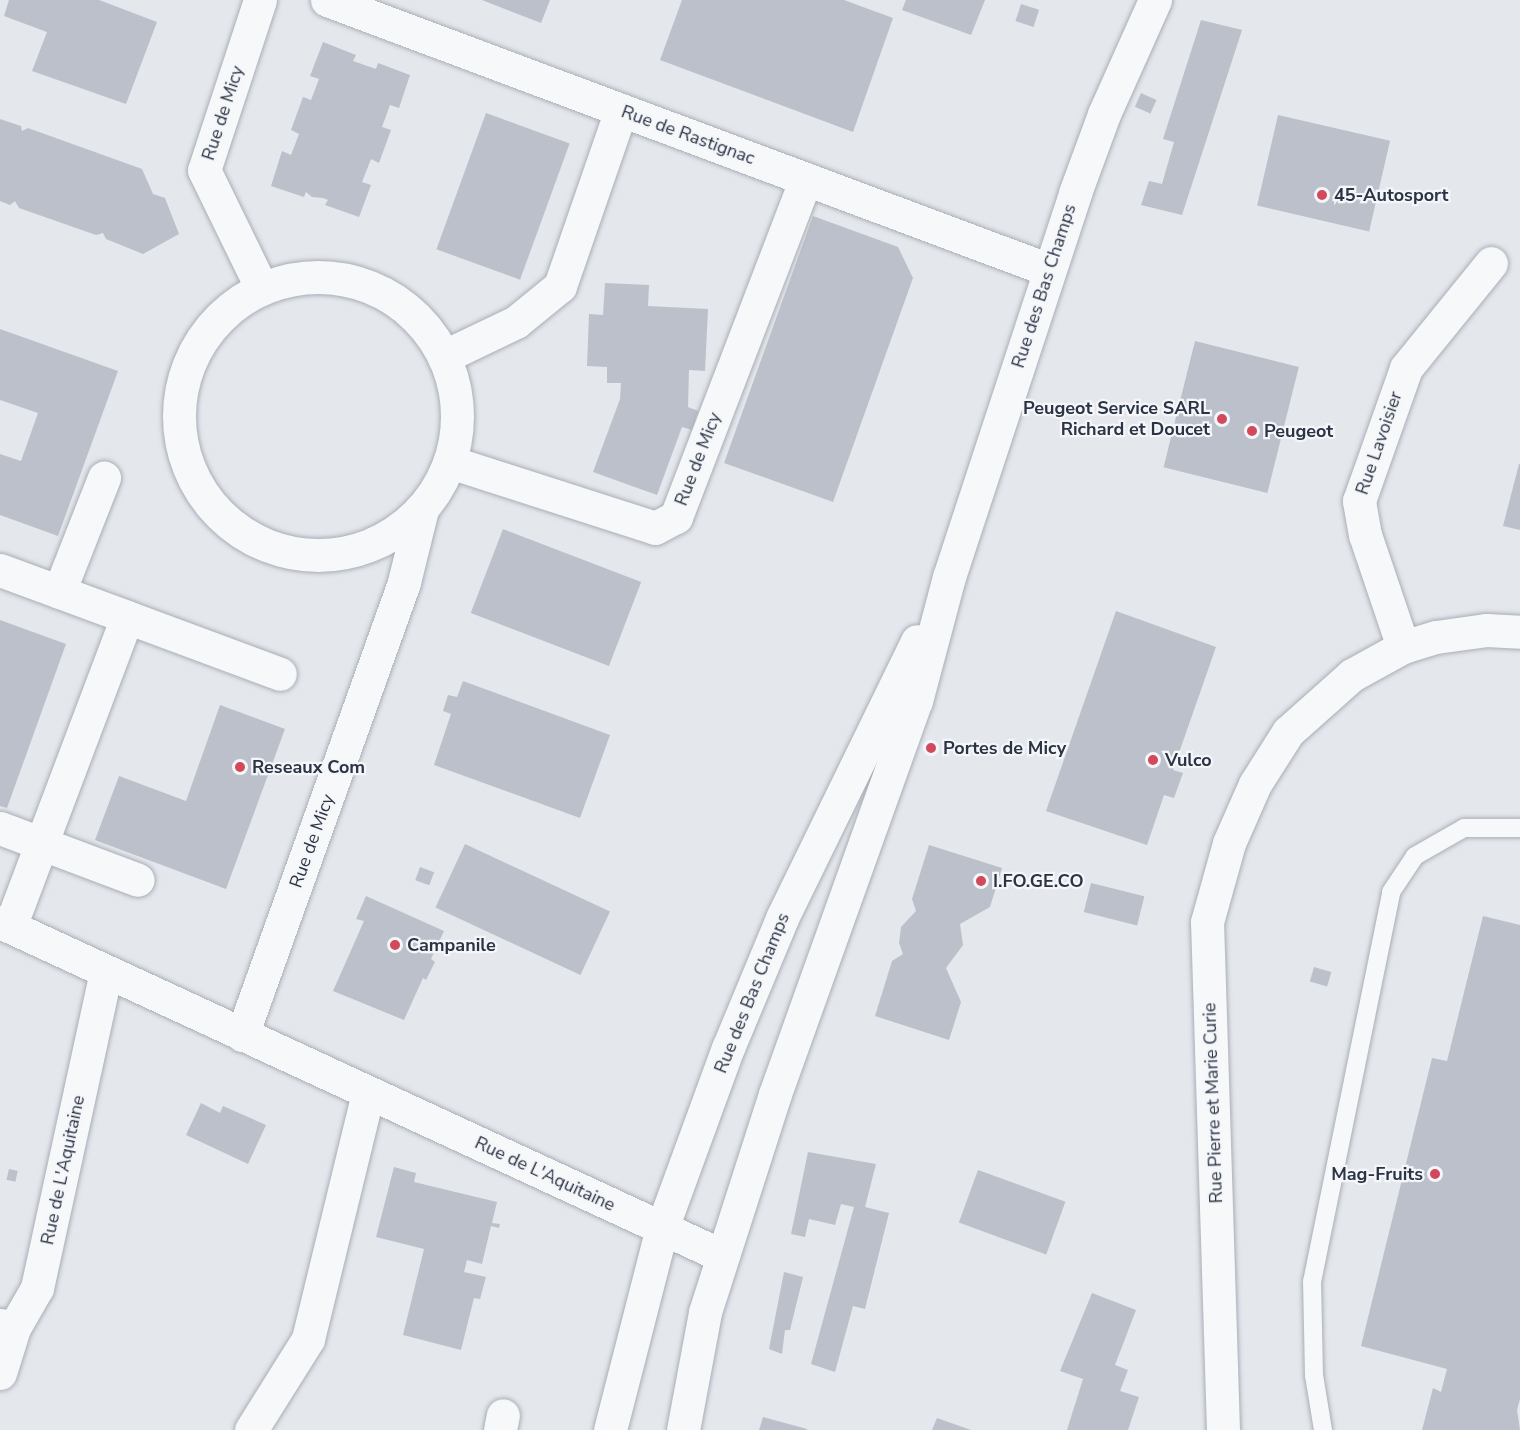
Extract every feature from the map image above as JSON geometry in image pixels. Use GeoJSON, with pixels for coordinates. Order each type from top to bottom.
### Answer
{"type":"FeatureCollection","features":[{"type":"Feature","properties":{"kind":"street","name":"Rue de Micy"},"geometry":{"type":"LineString","coordinates":[[260,0],[204,170],[261,287]]}},
{"type":"Feature","properties":{"kind":"street","name":"Rue de Rastignac"},"geometry":{"type":"LineString","coordinates":[[327,0],[1049,270]]}},
{"type":"Feature","properties":{"kind":"street","name":"Rue des Bas Champs"},"geometry":{"type":"LineString","coordinates":[[683,1430],[705,1312],[775,1094],[913,712],[949,577],[1049,270],[1104,114],[1155,0]]}},
{"type":"Feature","properties":{"kind":"street"},"geometry":{"type":"LineString","coordinates":[[445,357],[516,322],[560,286],[621,110]]}},
{"type":"Feature","properties":{"kind":"street","name":"Rue de Micy"},"geometry":{"type":"LineString","coordinates":[[450,462],[655,528],[676,518],[806,179]]}},
{"type":"Feature","properties":{"kind":"street","name":"Rue Lavoisier"},"geometry":{"type":"LineString","coordinates":[[1403,647],[1365,535],[1359,501],[1406,368],[1491,263]]}},
{"type":"Feature","properties":{"kind":"street","name":"Rue de Micy"},"geometry":{"type":"LineString","coordinates":[[242,1035],[404,582],[422,509],[450,462],[457,427],[456,403],[445,357],[421,320],[387,294],[357,282],[303,276],[261,287],[223,312],[195,348],[179,390],[179,436],[192,479],[219,516],[256,542],[299,555],[345,554],[387,537],[422,509]]}},
{"type":"Feature","properties":{"kind":"street"},"geometry":{"type":"LineString","coordinates":[[59,592],[104,478]]}},
{"type":"Feature","properties":{"kind":"street"},"geometry":{"type":"LineString","coordinates":[[0,570],[280,674]]}},
{"type":"Feature","properties":{"kind":"street","name":"Rue des Bas Champs"},"geometry":{"type":"LineString","coordinates":[[610,1430],[662,1228],[728,1048],[782,918],[949,577]]}},
{"type":"Feature","properties":{"kind":"street","name":"Rue de L'Aquitaine"},"geometry":{"type":"LineString","coordinates":[[127,617],[41,843],[5,924],[723,1256]]}},
{"type":"Feature","properties":{"kind":"street"},"geometry":{"type":"LineString","coordinates":[[1403,647],[1436,637],[1486,630],[1520,632]]}},
{"type":"Feature","properties":{"kind":"street","name":"Rue Pierre et Marie Curie"},"geometry":{"type":"LineString","coordinates":[[1223,1430],[1208,922],[1228,843],[1255,784],[1288,732],[1352,675],[1403,647]]}},
{"type":"Feature","properties":{"kind":"street"},"geometry":{"type":"LineString","coordinates":[[0,828],[138,880]]}},
{"type":"Feature","properties":{"kind":"street","name":"Rue de L'Aquitaine"},"geometry":{"type":"LineString","coordinates":[[0,1373],[7,1326],[37,1288],[106,972]]}},
{"type":"Feature","properties":{"kind":"street"},"geometry":{"type":"LineString","coordinates":[[251,1430],[308,1339],[368,1093]]}},
{"type":"Feature","properties":{"kind":"lane"},"geometry":{"type":"LineString","coordinates":[[1323,1430],[1314,1375],[1312,1282],[1391,892],[1415,856],[1464,828],[1520,828]]}},
{"type":"Feature","properties":{"kind":"building"},"geometry":{"type":"Polygon","coordinates":[[[9,0],[99,0],[157,22],[126,104],[32,71],[47,32],[4,16],[9,0]]]}},
{"type":"Feature","properties":{"kind":"building"},"geometry":{"type":"Polygon","coordinates":[[[482,0],[550,0],[541,23],[482,0]]]}},
{"type":"Feature","properties":{"kind":"building"},"geometry":{"type":"Polygon","coordinates":[[[682,0],[844,0],[893,18],[853,132],[660,60],[682,0]]]}},
{"type":"Feature","properties":{"kind":"building"},"geometry":{"type":"Polygon","coordinates":[[[906,0],[985,0],[971,35],[902,10],[906,0]]]}},
{"type":"Feature","properties":{"kind":"building"},"geometry":{"type":"Polygon","coordinates":[[[1021,4],[1039,10],[1034,27],[1015,21],[1021,4]]]}},
{"type":"Feature","properties":{"kind":"building"},"geometry":{"type":"Polygon","coordinates":[[[1201,20],[1242,30],[1182,215],[1141,205],[1149,181],[1162,184],[1174,142],[1163,139],[1201,20]]]}},
{"type":"Feature","properties":{"kind":"building"},"geometry":{"type":"Polygon","coordinates":[[[323,42],[356,55],[353,61],[376,69],[378,63],[410,75],[399,108],[390,105],[382,127],[391,130],[379,163],[371,159],[362,182],[371,185],[359,217],[325,205],[328,200],[312,197],[306,192],[304,197],[271,186],[282,151],[291,155],[299,134],[291,130],[303,97],[311,100],[319,79],[310,76],[323,42]]]}},
{"type":"Feature","properties":{"kind":"building"},"geometry":{"type":"Polygon","coordinates":[[[1141,93],[1157,100],[1150,114],[1135,107],[1141,93]]]}},
{"type":"Feature","properties":{"kind":"building"},"geometry":{"type":"Polygon","coordinates":[[[486,113],[570,143],[520,280],[436,249],[486,113]]]}},
{"type":"Feature","properties":{"kind":"building"},"geometry":{"type":"Polygon","coordinates":[[[1278,115],[1390,141],[1369,231],[1257,206],[1278,115]]]}},
{"type":"Feature","properties":{"kind":"building"},"geometry":{"type":"Polygon","coordinates":[[[0,119],[21,126],[22,131],[28,128],[142,169],[153,194],[165,198],[179,234],[143,254],[106,239],[103,233],[96,235],[19,208],[15,201],[10,205],[0,201],[0,119]]]}},
{"type":"Feature","properties":{"kind":"building"},"geometry":{"type":"Polygon","coordinates":[[[813,216],[898,247],[913,278],[833,502],[724,463],[813,216]]]}},
{"type":"Feature","properties":{"kind":"building"},"geometry":{"type":"Polygon","coordinates":[[[605,283],[649,285],[648,306],[708,309],[705,371],[689,370],[688,407],[698,411],[692,430],[682,427],[657,495],[593,472],[620,399],[621,383],[607,383],[607,367],[587,366],[589,314],[603,315],[605,283]]]}},
{"type":"Feature","properties":{"kind":"building"},"geometry":{"type":"Polygon","coordinates":[[[0,329],[118,371],[58,536],[0,515],[0,454],[21,461],[38,413],[0,400],[0,329]]]}},
{"type":"Feature","properties":{"kind":"building"},"geometry":{"type":"Polygon","coordinates":[[[1195,341],[1299,367],[1267,493],[1164,467],[1195,341]]]}},
{"type":"Feature","properties":{"kind":"building"},"geometry":{"type":"Polygon","coordinates":[[[1520,464],[1520,530],[1503,526],[1520,464]]]}},
{"type":"Feature","properties":{"kind":"building"},"geometry":{"type":"Polygon","coordinates":[[[503,529],[641,582],[609,666],[471,613],[503,529]]]}},
{"type":"Feature","properties":{"kind":"building"},"geometry":{"type":"Polygon","coordinates":[[[1116,611],[1216,647],[1173,770],[1183,773],[1174,798],[1164,795],[1147,845],[1046,811],[1116,611]]]}},
{"type":"Feature","properties":{"kind":"building"},"geometry":{"type":"Polygon","coordinates":[[[0,620],[66,644],[7,808],[0,806],[0,620]]]}},
{"type":"Feature","properties":{"kind":"building"},"geometry":{"type":"Polygon","coordinates":[[[463,681],[610,735],[580,818],[434,765],[451,714],[443,711],[448,695],[457,697],[463,681]]]}},
{"type":"Feature","properties":{"kind":"building"},"geometry":{"type":"Polygon","coordinates":[[[220,705],[285,729],[226,889],[95,840],[119,776],[186,801],[220,705]]]}},
{"type":"Feature","properties":{"kind":"building"},"geometry":{"type":"Polygon","coordinates":[[[465,844],[610,912],[580,975],[435,907],[465,844]]]}},
{"type":"Feature","properties":{"kind":"building"},"geometry":{"type":"Polygon","coordinates":[[[929,845],[1002,868],[990,907],[960,924],[963,945],[946,968],[961,1002],[949,1040],[875,1016],[892,961],[903,954],[899,943],[901,927],[916,911],[912,899],[929,845]]]}},
{"type":"Feature","properties":{"kind":"building"},"geometry":{"type":"Polygon","coordinates":[[[420,867],[434,872],[429,885],[415,880],[420,867]]]}},
{"type":"Feature","properties":{"kind":"building"},"geometry":{"type":"Polygon","coordinates":[[[1091,883],[1144,896],[1137,925],[1084,912],[1091,883]]]}},
{"type":"Feature","properties":{"kind":"building","name":"Campanile"},"geometry":{"type":"Polygon","coordinates":[[[366,896],[444,931],[431,959],[435,962],[426,980],[423,978],[404,1020],[333,991],[364,921],[356,919],[366,896]]]}},
{"type":"Feature","properties":{"kind":"building"},"geometry":{"type":"Polygon","coordinates":[[[1483,916],[1520,925],[1520,1399],[1517,1410],[1520,1430],[1422,1430],[1433,1388],[1441,1392],[1447,1369],[1361,1346],[1432,1058],[1447,1061],[1483,916]]]}},
{"type":"Feature","properties":{"kind":"building"},"geometry":{"type":"Polygon","coordinates":[[[1314,967],[1331,972],[1327,986],[1310,981],[1314,967]]]}},
{"type":"Feature","properties":{"kind":"building"},"geometry":{"type":"Polygon","coordinates":[[[201,1103],[220,1113],[223,1106],[266,1125],[248,1164],[186,1135],[201,1103]]]}},
{"type":"Feature","properties":{"kind":"building"},"geometry":{"type":"Polygon","coordinates":[[[808,1152],[876,1164],[865,1207],[889,1213],[865,1309],[853,1306],[835,1372],[811,1364],[854,1207],[841,1204],[835,1225],[809,1219],[805,1237],[791,1234],[808,1152]]]}},
{"type":"Feature","properties":{"kind":"building"},"geometry":{"type":"Polygon","coordinates":[[[394,1167],[416,1173],[414,1182],[497,1202],[492,1223],[500,1224],[499,1228],[491,1226],[482,1264],[467,1260],[464,1272],[486,1277],[480,1299],[474,1298],[461,1350],[403,1335],[424,1249],[376,1237],[394,1167]]]}},
{"type":"Feature","properties":{"kind":"building"},"geometry":{"type":"Polygon","coordinates":[[[9,1169],[18,1171],[15,1182],[7,1180],[9,1169]]]}},
{"type":"Feature","properties":{"kind":"building"},"geometry":{"type":"Polygon","coordinates":[[[978,1170],[1065,1202],[1046,1254],[959,1223],[978,1170]]]}},
{"type":"Feature","properties":{"kind":"building"},"geometry":{"type":"Polygon","coordinates":[[[784,1272],[803,1277],[790,1330],[785,1330],[782,1354],[769,1349],[784,1272]]]}},
{"type":"Feature","properties":{"kind":"building"},"geometry":{"type":"Polygon","coordinates":[[[1092,1293],[1136,1310],[1115,1365],[1128,1370],[1120,1391],[1139,1397],[1128,1430],[1067,1430],[1083,1379],[1060,1371],[1092,1293]]]}},
{"type":"Feature","properties":{"kind":"building"},"geometry":{"type":"Polygon","coordinates":[[[763,1417],[807,1429],[807,1430],[759,1430],[763,1417]]]}},
{"type":"Feature","properties":{"kind":"building"},"geometry":{"type":"Polygon","coordinates":[[[937,1418],[971,1430],[932,1430],[937,1418]]]}},
{"type":"Feature","properties":{"kind":"place","name":"45-Autosport"},"geometry":{"type":"Point","coordinates":[1322,195]}},
{"type":"Feature","properties":{"kind":"place","name":"Peugeot Service SARL Richard et Doucet"},"geometry":{"type":"Point","coordinates":[1222,419]}},
{"type":"Feature","properties":{"kind":"place","name":"Peugeot"},"geometry":{"type":"Point","coordinates":[1252,431]}},
{"type":"Feature","properties":{"kind":"place","name":"Portes de Micy"},"geometry":{"type":"Point","coordinates":[931,748]}},
{"type":"Feature","properties":{"kind":"place","name":"Vulco"},"geometry":{"type":"Point","coordinates":[1153,760]}},
{"type":"Feature","properties":{"kind":"place","name":"Reseaux Com"},"geometry":{"type":"Point","coordinates":[240,767]}},
{"type":"Feature","properties":{"kind":"place","name":"I.FO.GE.CO"},"geometry":{"type":"Point","coordinates":[981,881]}},
{"type":"Feature","properties":{"kind":"place","name":"Campanile"},"geometry":{"type":"Point","coordinates":[395,945]}},
{"type":"Feature","properties":{"kind":"place","name":"Mag-Fruits"},"geometry":{"type":"Point","coordinates":[1435,1174]}}]}
